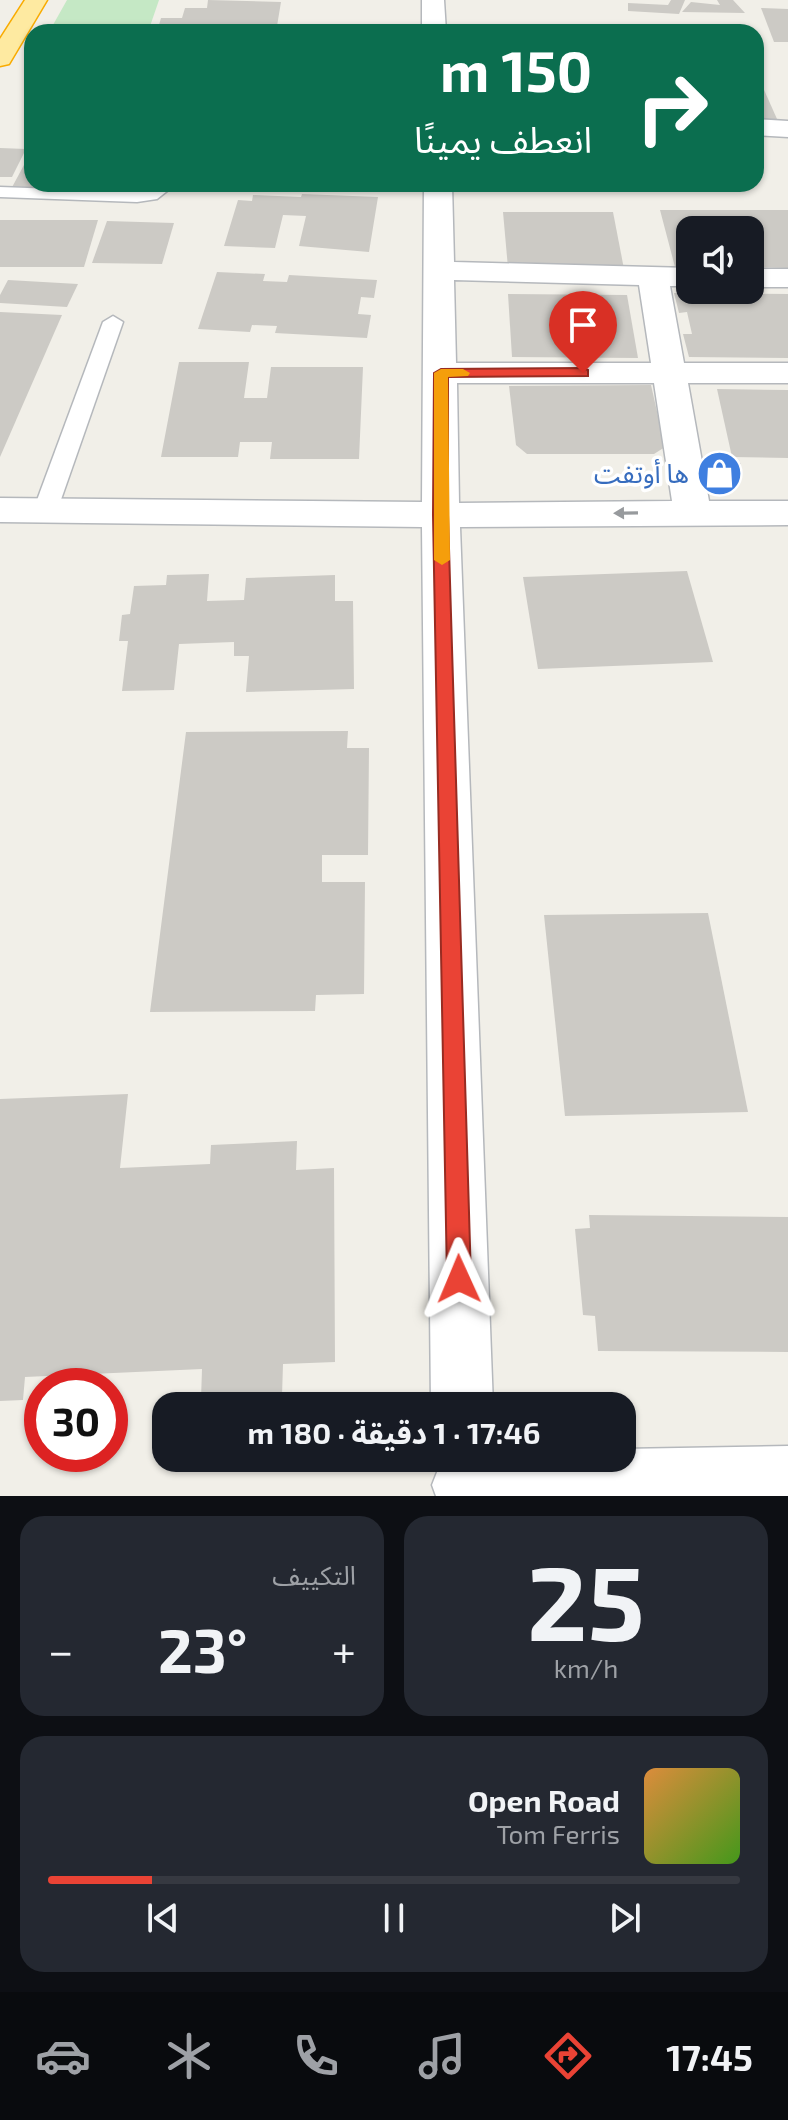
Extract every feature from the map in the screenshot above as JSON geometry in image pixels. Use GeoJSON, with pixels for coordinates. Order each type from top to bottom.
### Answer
{"type":"FeatureCollection","features":[{"type":"Feature","properties":{"kind":"highway"},"geometry":{"type":"LineString","coordinates":[[0,59],[27,2]]}},
{"type":"Feature","properties":{"kind":"street"},"geometry":{"type":"LineString","coordinates":[[433,0],[434,24]]}},
{"type":"Feature","properties":{"kind":"street"},"geometry":{"type":"LineString","coordinates":[[764,128],[788,129]]}},
{"type":"Feature","properties":{"kind":"street"},"geometry":{"type":"LineString","coordinates":[[438,192],[441,515],[462,1392]]}},
{"type":"Feature","properties":{"kind":"street"},"geometry":{"type":"LineString","coordinates":[[441,271],[676,277]]}},
{"type":"Feature","properties":{"kind":"street"},"geometry":{"type":"LineString","coordinates":[[653,276],[692,512]]}},
{"type":"Feature","properties":{"kind":"street"},"geometry":{"type":"LineString","coordinates":[[764,278],[788,278]]}},
{"type":"Feature","properties":{"kind":"street"},"geometry":{"type":"LineString","coordinates":[[441,373],[788,373]]}},
{"type":"Feature","properties":{"kind":"street"},"geometry":{"type":"LineString","coordinates":[[0,510],[441,515],[788,513]]}},
{"type":"Feature","properties":{"kind":"street"},"geometry":{"type":"LineString","coordinates":[[464,1480],[788,1478]]}},
{"type":"Feature","properties":{"kind":"lane"},"geometry":{"type":"LineString","coordinates":[[0,192],[137,197],[155,192]]}},
{"type":"Feature","properties":{"kind":"lane"},"geometry":{"type":"LineString","coordinates":[[45,511],[113,322]]}},
{"type":"Feature","properties":{"kind":"green space"},"geometry":{"type":"Polygon","coordinates":[[[67,0],[159,0],[151,24],[54,24],[67,0]]]}},
{"type":"Feature","properties":{"kind":"building"},"geometry":{"type":"Polygon","coordinates":[[[208,0],[281,2],[277,24],[159,24],[161,18],[182,18],[185,8],[207,8],[208,0]]]}},
{"type":"Feature","properties":{"kind":"building"},"geometry":{"type":"Polygon","coordinates":[[[671,0],[685,0],[679,14],[628,11],[628,3],[668,5],[671,0]]]}},
{"type":"Feature","properties":{"kind":"building"},"geometry":{"type":"Polygon","coordinates":[[[717,0],[733,0],[745,13],[682,12],[691,2],[720,5],[717,0]]]}},
{"type":"Feature","properties":{"kind":"building"},"geometry":{"type":"Polygon","coordinates":[[[761,8],[788,9],[788,42],[774,42],[761,8]]]}},
{"type":"Feature","properties":{"kind":"building"},"geometry":{"type":"Polygon","coordinates":[[[764,90],[777,119],[764,119],[764,90]]]}},
{"type":"Feature","properties":{"kind":"building"},"geometry":{"type":"Polygon","coordinates":[[[0,148],[24,149],[12,177],[0,177],[0,148]]]}},
{"type":"Feature","properties":{"kind":"building"},"geometry":{"type":"Polygon","coordinates":[[[24,165],[24,192],[10,191],[24,165]]]}},
{"type":"Feature","properties":{"kind":"building"},"geometry":{"type":"Polygon","coordinates":[[[35,192],[110,192],[109,195],[35,192]]]}},
{"type":"Feature","properties":{"kind":"building"},"geometry":{"type":"Polygon","coordinates":[[[302,194],[378,197],[369,252],[299,246],[306,216],[283,215],[275,248],[224,246],[238,200],[252,201],[253,195],[301,197],[302,194]]]}},
{"type":"Feature","properties":{"kind":"building"},"geometry":{"type":"Polygon","coordinates":[[[660,210],[788,210],[788,268],[764,267],[764,216],[676,216],[675,267],[660,210]]]}},
{"type":"Feature","properties":{"kind":"building"},"geometry":{"type":"Polygon","coordinates":[[[503,212],[613,212],[624,269],[508,268],[503,212]]]}},
{"type":"Feature","properties":{"kind":"building"},"geometry":{"type":"Polygon","coordinates":[[[0,220],[98,220],[84,267],[0,267],[0,220]]]}},
{"type":"Feature","properties":{"kind":"building"},"geometry":{"type":"Polygon","coordinates":[[[107,221],[174,223],[162,264],[92,263],[107,221]]]}},
{"type":"Feature","properties":{"kind":"building"},"geometry":{"type":"Polygon","coordinates":[[[217,272],[265,274],[263,281],[287,282],[289,275],[377,280],[374,298],[361,297],[358,314],[371,315],[367,338],[275,333],[277,326],[252,325],[250,332],[198,329],[217,272]]]}},
{"type":"Feature","properties":{"kind":"building"},"geometry":{"type":"Polygon","coordinates":[[[8,280],[78,284],[67,307],[0,303],[0,295],[8,280]]]}},
{"type":"Feature","properties":{"kind":"building"},"geometry":{"type":"Polygon","coordinates":[[[508,294],[627,295],[638,358],[512,357],[508,294]]]}},
{"type":"Feature","properties":{"kind":"building"},"geometry":{"type":"Polygon","coordinates":[[[764,294],[788,294],[788,358],[689,357],[683,334],[692,334],[687,312],[679,313],[677,304],[764,304],[764,294]]]}},
{"type":"Feature","properties":{"kind":"building"},"geometry":{"type":"Polygon","coordinates":[[[0,312],[62,315],[0,457],[0,312]]]}},
{"type":"Feature","properties":{"kind":"building"},"geometry":{"type":"Polygon","coordinates":[[[179,362],[249,362],[244,398],[267,398],[271,367],[363,367],[359,459],[270,459],[272,442],[240,442],[238,457],[161,457],[179,362]]]}},
{"type":"Feature","properties":{"kind":"building"},"geometry":{"type":"Polygon","coordinates":[[[651,385],[665,447],[654,454],[527,454],[516,445],[509,386],[651,385]]]}},
{"type":"Feature","properties":{"kind":"building"},"geometry":{"type":"Polygon","coordinates":[[[717,389],[788,390],[788,458],[732,457],[717,389]]]}},
{"type":"Feature","properties":{"kind":"building","name":"ها أوتفت"},"geometry":{"type":"Polygon","coordinates":[[[698,458],[741,463],[739,485],[700,484],[698,458]]]}},
{"type":"Feature","properties":{"kind":"building"},"geometry":{"type":"Polygon","coordinates":[[[687,571],[713,662],[538,669],[523,577],[687,571]]]}},
{"type":"Feature","properties":{"kind":"building"},"geometry":{"type":"Polygon","coordinates":[[[209,574],[207,601],[244,600],[246,578],[335,575],[335,601],[353,601],[354,689],[246,692],[249,656],[234,656],[234,642],[179,644],[174,690],[122,691],[128,641],[119,641],[122,615],[130,614],[134,586],[166,585],[167,575],[209,574]]]}},
{"type":"Feature","properties":{"kind":"building"},"geometry":{"type":"Polygon","coordinates":[[[348,731],[347,748],[369,748],[368,855],[322,855],[322,882],[365,882],[364,994],[316,995],[315,1011],[150,1012],[186,732],[348,731]]]}},
{"type":"Feature","properties":{"kind":"building"},"geometry":{"type":"Polygon","coordinates":[[[708,913],[748,1112],[565,1116],[544,915],[708,913]]]}},
{"type":"Feature","properties":{"kind":"building"},"geometry":{"type":"Polygon","coordinates":[[[128,1094],[120,1168],[210,1164],[211,1145],[297,1141],[296,1170],[334,1168],[335,1362],[283,1364],[282,1392],[201,1392],[202,1369],[128,1372],[128,1368],[24,1368],[23,1400],[0,1401],[0,1099],[128,1094]]]}},
{"type":"Feature","properties":{"kind":"building"},"geometry":{"type":"Polygon","coordinates":[[[589,1215],[788,1217],[788,1352],[598,1351],[595,1316],[583,1315],[575,1229],[590,1228],[589,1215]]]}},
{"type":"Feature","properties":{"kind":"slow traffic"},"geometry":{"type":"LineString","coordinates":[[442,560],[441,373],[463,373]]}},
{"type":"Feature","properties":{"kind":"place","name":"ها أوتفت"},"geometry":{"type":"Point","coordinates":[720,474]}},
{"type":"Feature","properties":{"kind":"route"},"geometry":{"type":"LineString","coordinates":[[459,1279],[441,515],[441,373],[583,373]]}}]}
